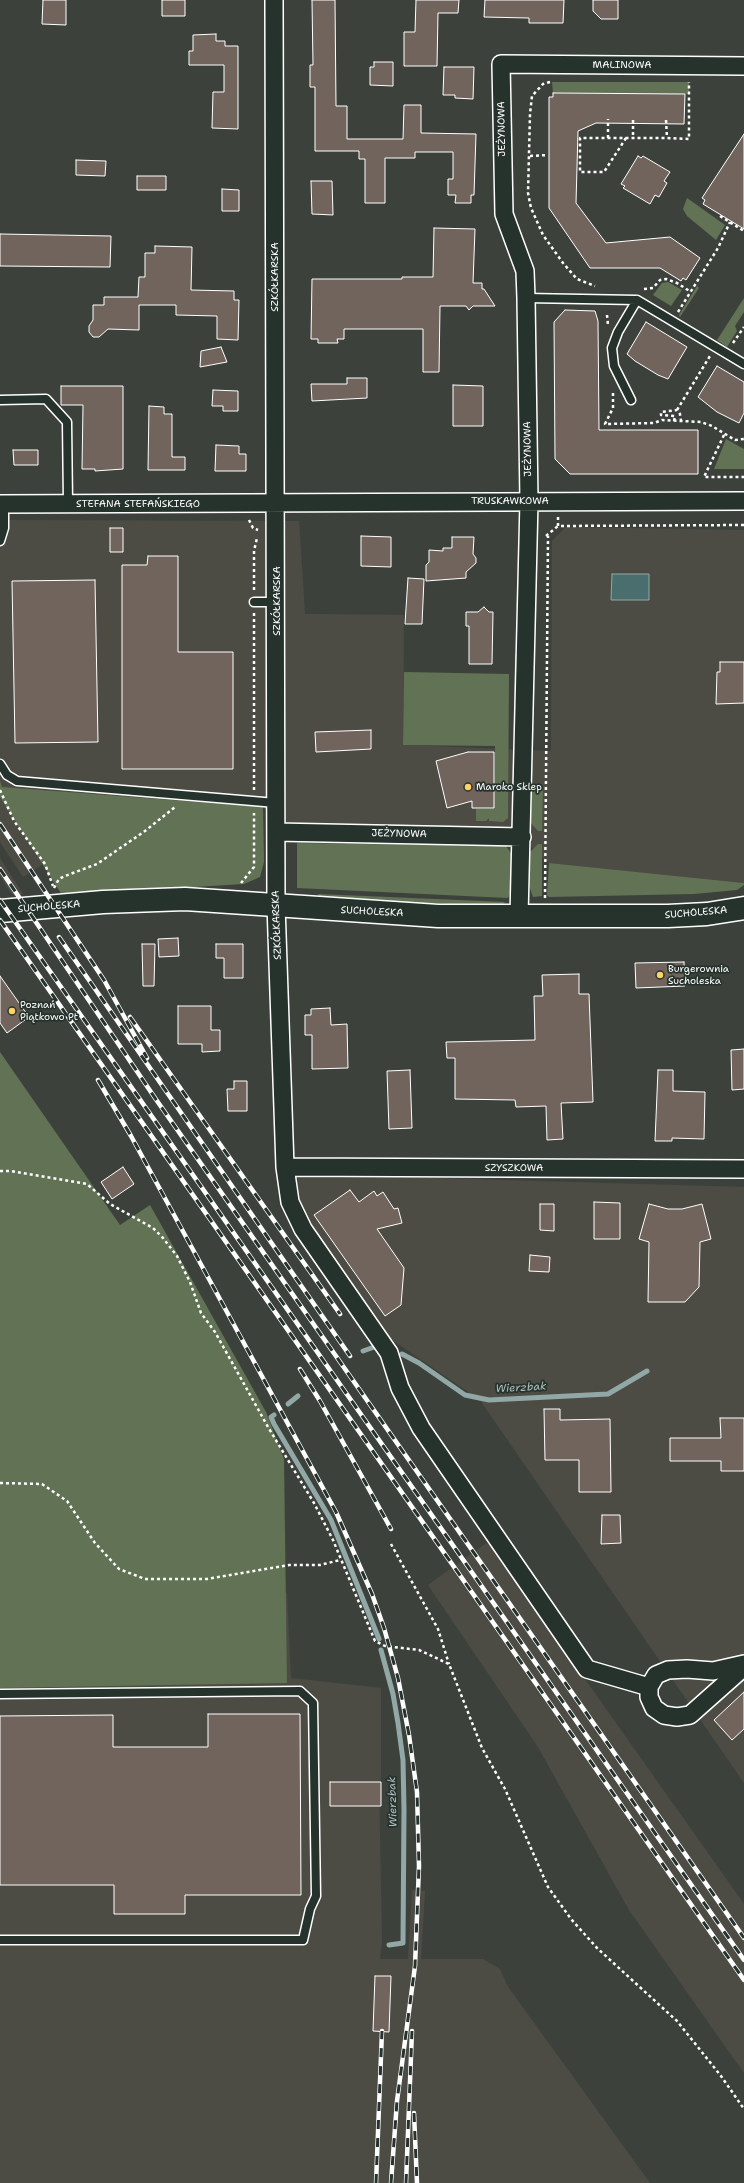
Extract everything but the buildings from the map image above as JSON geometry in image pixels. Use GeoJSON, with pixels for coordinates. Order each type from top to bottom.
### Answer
{"type":"FeatureCollection","features":[{"type":"Feature","properties":{"kind":"street","name":"SZKÓŁKARSKA"},"geometry":{"type":"LineString","coordinates":[[274,0],[277,602],[276,904],[285,1167],[290,1202],[302,1229],[389,1353],[400,1388],[421,1428],[527,1585],[587,1669],[649,1687]]}},
{"type":"Feature","properties":{"kind":"street","name":"MALINOWA"},"geometry":{"type":"LineString","coordinates":[[501,64],[744,66]]}},
{"type":"Feature","properties":{"kind":"street","name":"JEŻYNOWA"},"geometry":{"type":"LineString","coordinates":[[501,64],[504,214],[525,272],[526,298],[529,501],[522,837],[519,908]]}},
{"type":"Feature","properties":{"kind":"street","name":"TRUSKAWKOWA"},"geometry":{"type":"LineString","coordinates":[[276,503],[744,501]]}},
{"type":"Feature","properties":{"kind":"street","name":"STEFANA STEFAŃSKIEGO"},"geometry":{"type":"LineString","coordinates":[[2,504],[276,503]]}},
{"type":"Feature","properties":{"kind":"street","name":"JEŻYNOWA"},"geometry":{"type":"LineString","coordinates":[[276,832],[522,837]]}},
{"type":"Feature","properties":{"kind":"street","name":"SUCHOLESKA"},"geometry":{"type":"LineString","coordinates":[[0,911],[102,902],[185,899],[276,904],[381,913],[519,908],[668,916],[707,914],[744,908]]}},
{"type":"Feature","properties":{"kind":"street","name":"SZYSZKOWA"},"geometry":{"type":"LineString","coordinates":[[285,1167],[744,1169]]}},
{"type":"Feature","properties":{"kind":"street"},"geometry":{"type":"LineString","coordinates":[[744,1665],[690,1715],[677,1717],[664,1715],[654,1708],[649,1697],[649,1687],[656,1675],[668,1670],[687,1669],[713,1671],[744,1665]]}},
{"type":"Feature","properties":{"kind":"lane"},"geometry":{"type":"LineString","coordinates":[[526,298],[637,300],[744,364]]}},
{"type":"Feature","properties":{"kind":"lane"},"geometry":{"type":"LineString","coordinates":[[631,400],[614,366],[612,348],[618,332],[637,300]]}},
{"type":"Feature","properties":{"kind":"lane"},"geometry":{"type":"LineString","coordinates":[[0,400],[46,399],[67,422],[68,504]]}},
{"type":"Feature","properties":{"kind":"lane"},"geometry":{"type":"LineString","coordinates":[[0,541],[4,528],[2,504]]}},
{"type":"Feature","properties":{"kind":"lane"},"geometry":{"type":"LineString","coordinates":[[254,602],[277,602]]}},
{"type":"Feature","properties":{"kind":"lane"},"geometry":{"type":"LineString","coordinates":[[0,764],[6,775],[17,780],[276,803]]}},
{"type":"Feature","properties":{"kind":"lane"},"geometry":{"type":"LineString","coordinates":[[0,1694],[300,1691],[313,1703],[316,1896],[310,1909],[303,1940],[0,1940]]}},
{"type":"Feature","properties":{"kind":"path"},"geometry":{"type":"LineString","coordinates":[[554,82],[542,84],[532,96],[530,114],[528,193],[531,208],[543,235],[552,250],[577,279],[596,287]]}},
{"type":"Feature","properties":{"kind":"path"},"geometry":{"type":"LineString","coordinates":[[626,138],[604,172],[580,172],[580,138],[626,138],[633,138],[667,138],[689,139],[689,82],[682,82]]}},
{"type":"Feature","properties":{"kind":"path"},"geometry":{"type":"LineString","coordinates":[[608,119],[608,138]]}},
{"type":"Feature","properties":{"kind":"path"},"geometry":{"type":"LineString","coordinates":[[633,120],[633,138]]}},
{"type":"Feature","properties":{"kind":"path"},"geometry":{"type":"LineString","coordinates":[[666,120],[667,138]]}},
{"type":"Feature","properties":{"kind":"path"},"geometry":{"type":"LineString","coordinates":[[530,156],[548,156]]}},
{"type":"Feature","properties":{"kind":"path"},"geometry":{"type":"LineString","coordinates":[[720,216],[744,231]]}},
{"type":"Feature","properties":{"kind":"path"},"geometry":{"type":"LineString","coordinates":[[673,321],[718,248],[730,222]]}},
{"type":"Feature","properties":{"kind":"path"},"geometry":{"type":"LineString","coordinates":[[639,289],[653,288],[660,280],[666,279],[677,283],[691,292]]}},
{"type":"Feature","properties":{"kind":"path"},"geometry":{"type":"LineString","coordinates":[[607,315],[608,322]]}},
{"type":"Feature","properties":{"kind":"path"},"geometry":{"type":"LineString","coordinates":[[726,353],[744,327]]}},
{"type":"Feature","properties":{"kind":"path"},"geometry":{"type":"LineString","coordinates":[[677,410],[711,353]]}},
{"type":"Feature","properties":{"kind":"path"},"geometry":{"type":"LineString","coordinates":[[613,408],[605,424],[654,424],[662,420],[674,420],[706,424],[735,440],[744,439]]}},
{"type":"Feature","properties":{"kind":"path"},"geometry":{"type":"LineString","coordinates":[[674,420],[675,416],[661,415],[661,412],[677,410]]}},
{"type":"Feature","properties":{"kind":"path"},"geometry":{"type":"LineString","coordinates":[[677,410],[680,414],[681,421]]}},
{"type":"Feature","properties":{"kind":"path"},"geometry":{"type":"LineString","coordinates":[[724,435],[704,477],[744,478]]}},
{"type":"Feature","properties":{"kind":"path"},"geometry":{"type":"LineString","coordinates":[[558,501],[558,526],[744,525]]}},
{"type":"Feature","properties":{"kind":"path"},"geometry":{"type":"LineString","coordinates":[[519,908],[544,899],[548,536]]}},
{"type":"Feature","properties":{"kind":"path"},"geometry":{"type":"LineString","coordinates":[[0,790],[14,821],[46,864],[53,886],[63,906]]}},
{"type":"Feature","properties":{"kind":"path"},"geometry":{"type":"LineString","coordinates":[[53,886],[65,876],[97,864],[145,831],[177,805],[184,795]]}},
{"type":"Feature","properties":{"kind":"path"},"geometry":{"type":"LineString","coordinates":[[0,1171],[11,1171],[86,1184],[110,1204],[152,1228],[163,1238],[176,1256],[190,1282],[201,1312],[215,1332],[268,1427],[314,1504],[333,1540],[340,1560],[375,1641],[385,1646],[419,1650],[449,1664]]}},
{"type":"Feature","properties":{"kind":"path"},"geometry":{"type":"LineString","coordinates":[[0,1483],[42,1484],[67,1502],[95,1543],[119,1569],[145,1579],[207,1579],[289,1565],[320,1565],[340,1560]]}},
{"type":"Feature","properties":{"kind":"path"},"geometry":{"type":"LineString","coordinates":[[391,1544],[438,1629],[449,1664],[482,1748],[505,1789],[548,1887],[571,1919],[597,1948],[677,2022],[721,2076],[744,2109]]}},
{"type":"Feature","properties":{"kind":"shaded area"},"geometry":{"type":"Polygon","coordinates":[[[0,520],[299,521],[305,614],[404,615],[403,745],[551,751],[552,541],[566,527],[744,530],[744,883],[549,863],[515,833],[293,839],[263,807],[48,861],[23,877],[0,842],[0,520]]]}},
{"type":"Feature","properties":{"kind":"shaded area"},"geometry":{"type":"Polygon","coordinates":[[[0,858],[23,894],[16,896],[12,895],[0,876],[0,858]]]}},
{"type":"Feature","properties":{"kind":"shaded area"},"geometry":{"type":"Polygon","coordinates":[[[298,1178],[431,1178],[744,1187],[744,1783],[480,1400],[385,1335],[300,1213],[298,1178]]]}},
{"type":"Feature","properties":{"kind":"shaded area"},"geometry":{"type":"Polygon","coordinates":[[[488,1542],[744,1904],[744,2073],[629,1910],[538,1747],[428,1585],[488,1542]]]}},
{"type":"Feature","properties":{"kind":"shaded area"},"geometry":{"type":"Polygon","coordinates":[[[287,1593],[291,1678],[381,1688],[381,1778],[379,1783],[382,1941],[380,1959],[408,1959],[412,1890],[425,1891],[421,1959],[483,1959],[500,1969],[508,1987],[650,2183],[0,2183],[0,1595],[287,1593]]]}},
{"type":"Feature","properties":{"kind":"green space"},"geometry":{"type":"Polygon","coordinates":[[[552,82],[689,82],[689,94],[553,93],[552,82]]]}},
{"type":"Feature","properties":{"kind":"green space"},"geometry":{"type":"Polygon","coordinates":[[[687,198],[725,225],[716,240],[687,216],[683,209],[687,198]]]}},
{"type":"Feature","properties":{"kind":"green space"},"geometry":{"type":"Polygon","coordinates":[[[668,282],[682,290],[671,306],[653,295],[662,283],[668,282]]]}},
{"type":"Feature","properties":{"kind":"green space"},"geometry":{"type":"Polygon","coordinates":[[[697,286],[699,288],[680,317],[679,315],[697,286]]]}},
{"type":"Feature","properties":{"kind":"green space"},"geometry":{"type":"Polygon","coordinates":[[[744,298],[744,312],[735,326],[737,331],[727,347],[717,340],[744,298]]]}},
{"type":"Feature","properties":{"kind":"green space"},"geometry":{"type":"Polygon","coordinates":[[[726,439],[744,449],[744,469],[714,469],[726,439]]]}},
{"type":"Feature","properties":{"kind":"green space"},"geometry":{"type":"Polygon","coordinates":[[[515,653],[519,657],[513,819],[515,653]]]}},
{"type":"Feature","properties":{"kind":"green space"},"geometry":{"type":"Polygon","coordinates":[[[404,672],[509,674],[508,818],[503,822],[489,821],[489,818],[486,821],[476,821],[476,809],[494,809],[495,746],[403,745],[404,672]]]}},
{"type":"Feature","properties":{"kind":"green space"},"geometry":{"type":"Polygon","coordinates":[[[0,781],[2,787],[263,807],[264,862],[260,877],[244,884],[62,895],[0,797],[0,781]]]}},
{"type":"Feature","properties":{"kind":"green space"},"geometry":{"type":"Polygon","coordinates":[[[533,785],[543,786],[542,831],[538,831],[530,822],[531,788],[533,785]]]}},
{"type":"Feature","properties":{"kind":"green space"},"geometry":{"type":"Polygon","coordinates":[[[297,843],[506,846],[513,856],[513,888],[508,898],[297,888],[297,843]]]}},
{"type":"Feature","properties":{"kind":"green space"},"geometry":{"type":"Polygon","coordinates":[[[538,844],[542,844],[542,896],[533,897],[529,886],[530,852],[538,844]]]}},
{"type":"Feature","properties":{"kind":"green space"},"geometry":{"type":"Polygon","coordinates":[[[549,863],[744,883],[744,885],[737,890],[694,894],[549,897],[547,895],[549,863]]]}},
{"type":"Feature","properties":{"kind":"green space"},"geometry":{"type":"Polygon","coordinates":[[[318,894],[505,902],[501,906],[319,899],[318,894]]]}},
{"type":"Feature","properties":{"kind":"green space"},"geometry":{"type":"Polygon","coordinates":[[[0,1052],[120,1225],[150,1205],[266,1412],[284,1459],[287,1683],[0,1688],[0,1052]]]}},
{"type":"Feature","properties":{"kind":"water"},"geometry":{"type":"Polygon","coordinates":[[[612,574],[649,574],[649,600],[611,600],[612,574]]]}},
{"type":"Feature","properties":{"kind":"waterway","name":"Wierzbak"},"geometry":{"type":"LineString","coordinates":[[363,1351],[377,1346]]}},
{"type":"Feature","properties":{"kind":"waterway","name":"Wierzbak"},"geometry":{"type":"LineString","coordinates":[[402,1354],[419,1363],[465,1395],[489,1400],[608,1394],[647,1371]]}},
{"type":"Feature","properties":{"kind":"waterway","name":"Wierzbak"},"geometry":{"type":"LineString","coordinates":[[288,1404],[298,1396]]}},
{"type":"Feature","properties":{"kind":"waterway","name":"Wierzbak"},"geometry":{"type":"LineString","coordinates":[[274,1415],[271,1417],[274,1424],[331,1520],[379,1639]]}},
{"type":"Feature","properties":{"kind":"waterway","name":"Wierzbak"},"geometry":{"type":"LineString","coordinates":[[381,1650],[393,1694],[403,1760],[403,1943],[389,1945]]}},
{"type":"Feature","properties":{"kind":"railway"},"geometry":{"type":"LineString","coordinates":[[0,824],[104,980],[147,1058]]}},
{"type":"Feature","properties":{"kind":"railway"},"geometry":{"type":"LineString","coordinates":[[0,869],[155,1098],[744,1938]]}},
{"type":"Feature","properties":{"kind":"railway"},"geometry":{"type":"LineString","coordinates":[[0,900],[744,1960]]}},
{"type":"Feature","properties":{"kind":"railway"},"geometry":{"type":"LineString","coordinates":[[0,920],[744,1980]]}},
{"type":"Feature","properties":{"kind":"railway"},"geometry":{"type":"LineString","coordinates":[[59,937],[350,1356]]}},
{"type":"Feature","properties":{"kind":"railway"},"geometry":{"type":"LineString","coordinates":[[130,1017],[340,1314]]}},
{"type":"Feature","properties":{"kind":"railway"},"geometry":{"type":"LineString","coordinates":[[98,1080],[131,1136],[336,1512],[372,1594],[384,1628],[398,1678],[409,1735],[417,1792],[419,1866],[415,1966],[397,2101],[391,2183]]}},
{"type":"Feature","properties":{"kind":"railway"},"geometry":{"type":"LineString","coordinates":[[300,1369],[320,1401],[391,1529]]}},
{"type":"Feature","properties":{"kind":"railway"},"geometry":{"type":"LineString","coordinates":[[376,2183],[382,2031]]}},
{"type":"Feature","properties":{"kind":"railway"},"geometry":{"type":"LineString","coordinates":[[406,2183],[412,2031]]}},
{"type":"Feature","properties":{"kind":"railway"},"geometry":{"type":"LineString","coordinates":[[414,2113],[417,2183]]}},
{"type":"Feature","properties":{"kind":"place","name":"Maroko Sklep"},"geometry":{"type":"Point","coordinates":[468,787]}},
{"type":"Feature","properties":{"kind":"place","name":"Burgerownia Sucholeska"},"geometry":{"type":"Point","coordinates":[660,975]}},
{"type":"Feature","properties":{"kind":"place","name":"Poznań Piątkowo Pt"},"geometry":{"type":"Point","coordinates":[12,1011]}}]}
